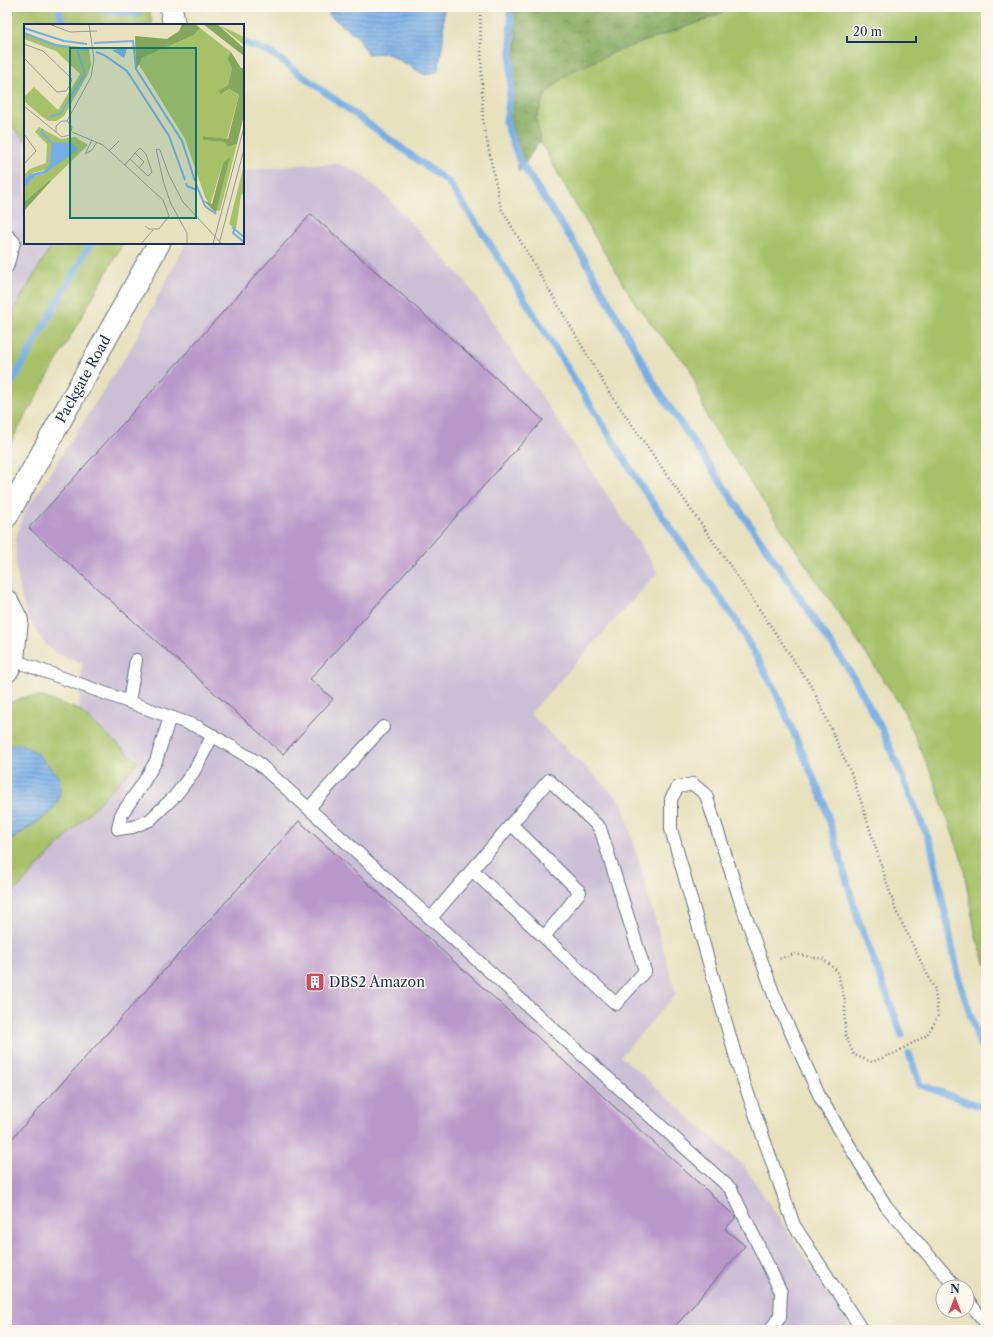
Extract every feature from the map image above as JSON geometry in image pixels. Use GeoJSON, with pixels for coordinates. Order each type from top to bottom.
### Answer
{"type":"FeatureCollection","features":[{"type":"Feature","properties":{"kind":"street"},"geometry":{"type":"LineString","coordinates":[[171,7],[174,24]]}},
{"type":"Feature","properties":{"kind":"street","name":"Packgate Road"},"geometry":{"type":"LineString","coordinates":[[7,516],[158,244]]}},
{"type":"Feature","properties":{"kind":"street"},"geometry":{"type":"LineString","coordinates":[[7,601],[17,620],[10,666]]}},
{"type":"Feature","properties":{"kind":"lane"},"geometry":{"type":"LineString","coordinates":[[7,235],[14,242],[7,267]]}},
{"type":"Feature","properties":{"kind":"lane"},"geometry":{"type":"LineString","coordinates":[[129,702],[136,660]]}},
{"type":"Feature","properties":{"kind":"lane"},"geometry":{"type":"LineString","coordinates":[[10,666],[129,702],[198,727],[257,762],[731,1189],[781,1292],[780,1317],[770,1330]]}},
{"type":"Feature","properties":{"kind":"lane"},"geometry":{"type":"LineString","coordinates":[[170,717],[156,761],[121,816],[118,829],[133,827],[150,820],[175,796],[194,771],[213,736]]}},
{"type":"Feature","properties":{"kind":"lane"},"geometry":{"type":"LineString","coordinates":[[308,808],[383,727]]}},
{"type":"Feature","properties":{"kind":"lane"},"geometry":{"type":"LineString","coordinates":[[431,918],[511,824],[549,780],[600,828],[646,971],[616,1004],[472,870]]}},
{"type":"Feature","properties":{"kind":"lane"},"geometry":{"type":"LineString","coordinates":[[862,1330],[794,1225],[738,1065],[671,829],[671,799],[678,787],[693,784],[706,796],[742,906],[774,995],[821,1099],[886,1206],[949,1279]]}},
{"type":"Feature","properties":{"kind":"lane"},"geometry":{"type":"LineString","coordinates":[[511,824],[580,892],[544,937]]}},
{"type":"Feature","properties":{"kind":"lane"},"geometry":{"type":"LineString","coordinates":[[975,1310],[986,1323]]}},
{"type":"Feature","properties":{"kind":"path"},"geometry":{"type":"LineString","coordinates":[[480,7],[484,123],[502,208],[610,392],[813,689],[854,780],[896,911],[935,990],[938,1017],[927,1035],[895,1053],[872,1062],[854,1056],[845,1034],[845,1001],[837,971],[823,959],[794,954],[763,964]]}},
{"type":"Feature","properties":{"kind":"shaded area"},"geometry":{"type":"Polygon","coordinates":[[[7,120],[24,140],[24,244],[52,244],[7,321],[7,120]]]}},
{"type":"Feature","properties":{"kind":"shaded area"},"geometry":{"type":"Polygon","coordinates":[[[309,164],[338,164],[353,169],[380,190],[466,282],[658,572],[530,714],[622,802],[676,994],[621,1056],[744,1166],[852,1330],[7,1330],[7,899],[138,762],[79,710],[82,663],[55,653],[42,640],[27,616],[16,568],[15,541],[23,515],[132,346],[185,244],[244,244],[244,171],[309,164]]]}},
{"type":"Feature","properties":{"kind":"green space"},"geometry":{"type":"Polygon","coordinates":[[[7,7],[149,7],[152,24],[24,24],[24,140],[7,120],[7,7]]]}},
{"type":"Feature","properties":{"kind":"green space"},"geometry":{"type":"Polygon","coordinates":[[[511,7],[733,7],[705,20],[620,50],[570,72],[546,93],[536,118],[540,141],[519,172],[510,117],[516,37],[511,7]]]}},
{"type":"Feature","properties":{"kind":"green space"},"geometry":{"type":"Polygon","coordinates":[[[733,7],[986,7],[986,965],[976,937],[962,860],[932,775],[903,709],[708,419],[690,368],[657,331],[635,303],[574,202],[540,141],[536,118],[546,93],[570,72],[620,50],[705,20],[733,7]]]}},
{"type":"Feature","properties":{"kind":"green space"},"geometry":{"type":"Polygon","coordinates":[[[52,244],[122,244],[7,449],[7,321],[52,244]]]}},
{"type":"Feature","properties":{"kind":"green space"},"geometry":{"type":"Polygon","coordinates":[[[25,697],[43,697],[79,710],[138,762],[7,899],[7,843],[50,813],[14,744],[7,745],[7,704],[25,697]]]}},
{"type":"Feature","properties":{"kind":"water"},"geometry":{"type":"Polygon","coordinates":[[[330,7],[444,7],[443,41],[438,71],[425,75],[387,53],[367,54],[359,38],[329,15],[330,7]]]}},
{"type":"Feature","properties":{"kind":"water"},"geometry":{"type":"Polygon","coordinates":[[[22,744],[37,753],[59,777],[60,787],[59,799],[50,813],[7,843],[7,745],[22,744]]]}},
{"type":"Feature","properties":{"kind":"building"},"geometry":{"type":"Polygon","coordinates":[[[311,214],[543,420],[310,679],[333,699],[283,754],[29,528],[311,214]]]}},
{"type":"Feature","properties":{"kind":"building","name":"DBS2 Amazon"},"geometry":{"type":"Polygon","coordinates":[[[299,821],[736,1217],[725,1229],[745,1246],[672,1330],[7,1330],[7,1144],[299,821]]]}},
{"type":"Feature","properties":{"kind":"waterway"},"geometry":{"type":"LineString","coordinates":[[58,7],[64,24]]}},
{"type":"Feature","properties":{"kind":"waterway"},"geometry":{"type":"LineString","coordinates":[[80,7],[138,14]]}},
{"type":"Feature","properties":{"kind":"waterway"},"geometry":{"type":"LineString","coordinates":[[509,7],[511,20],[511,86],[506,122],[519,160],[585,260],[658,390],[849,670],[882,729],[931,845],[959,979],[980,1045]]}},
{"type":"Feature","properties":{"kind":"waterway"},"geometry":{"type":"LineString","coordinates":[[244,42],[270,52],[448,182],[485,236],[643,489],[735,619],[775,690],[824,802],[857,916],[902,1035]]}},
{"type":"Feature","properties":{"kind":"waterway"},"geometry":{"type":"LineString","coordinates":[[7,391],[90,244]]}},
{"type":"Feature","properties":{"kind":"waterway"},"geometry":{"type":"LineString","coordinates":[[909,1054],[920,1085],[986,1108]]}},
{"type":"Feature","properties":{"kind":"place","name":"DBS2 Amazon"},"geometry":{"type":"Point","coordinates":[315,982]}}]}
